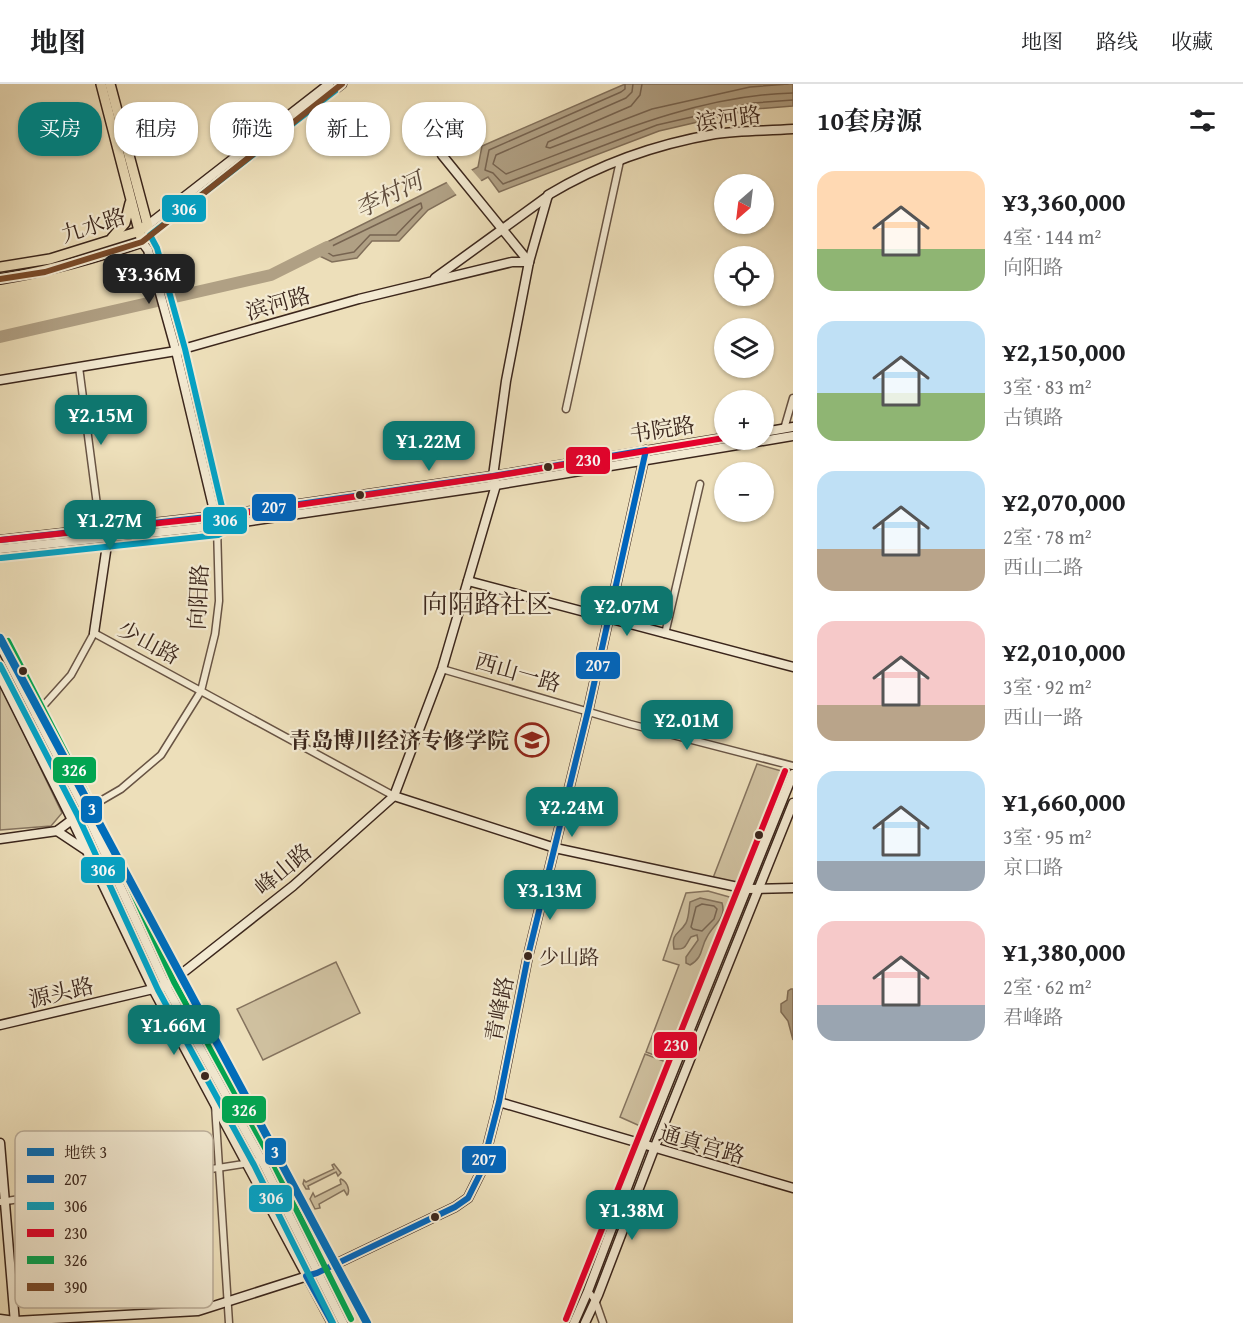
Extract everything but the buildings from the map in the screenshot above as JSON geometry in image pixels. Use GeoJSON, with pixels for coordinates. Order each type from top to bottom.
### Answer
{"type":"FeatureCollection","features":[{"type":"Feature","properties":{"kind":"main road"},"geometry":{"type":"LineString","coordinates":[[101,84],[131,198],[146,230]]}},
{"type":"Feature","properties":{"kind":"main road"},"geometry":{"type":"LineString","coordinates":[[110,84],[146,230],[142,242]]}},
{"type":"Feature","properties":{"kind":"main road"},"geometry":{"type":"LineString","coordinates":[[108,241],[125,223],[131,198]]}},
{"type":"Feature","properties":{"kind":"main road","name":"九水路"},"geometry":{"type":"LineString","coordinates":[[0,267],[50,259],[146,230]]}},
{"type":"Feature","properties":{"kind":"main road","name":"九水路"},"geometry":{"type":"LineString","coordinates":[[0,279],[45,272],[142,242]]}},
{"type":"Feature","properties":{"kind":"street","name":"九水路"},"geometry":{"type":"LineString","coordinates":[[146,230],[329,84]]}},
{"type":"Feature","properties":{"kind":"street","name":"九水路"},"geometry":{"type":"LineString","coordinates":[[146,230],[342,84]]}},
{"type":"Feature","properties":{"kind":"street","name":"滨河路"},"geometry":{"type":"LineString","coordinates":[[430,282],[548,195],[568,183],[620,161],[670,145],[716,134],[793,129]]}},
{"type":"Feature","properties":{"kind":"street"},"geometry":{"type":"LineString","coordinates":[[443,156],[529,262]]}},
{"type":"Feature","properties":{"kind":"street"},"geometry":{"type":"LineString","coordinates":[[566,409],[620,161]]}},
{"type":"Feature","properties":{"kind":"street","name":"峰山路"},"geometry":{"type":"LineString","coordinates":[[166,986],[293,886],[394,796],[442,669],[494,480],[506,381],[529,262],[548,195]]}},
{"type":"Feature","properties":{"kind":"street","name":"向阳路"},"geometry":{"type":"LineString","coordinates":[[0,839],[57,831],[85,810],[121,789],[161,755],[201,691],[215,634],[219,602],[217,521],[175,347],[148,250],[146,230]]}},
{"type":"Feature","properties":{"kind":"street","name":"向阳路"},"geometry":{"type":"LineString","coordinates":[[142,242],[148,250]]}},
{"type":"Feature","properties":{"kind":"street","name":"滨河路"},"geometry":{"type":"LineString","coordinates":[[0,380],[79,367],[175,347],[512,262],[529,262]]}},
{"type":"Feature","properties":{"kind":"street"},"geometry":{"type":"LineString","coordinates":[[79,367],[100,528]]}},
{"type":"Feature","properties":{"kind":"street"},"geometry":{"type":"LineString","coordinates":[[788,428],[793,398]]}},
{"type":"Feature","properties":{"kind":"street","name":"书院路"},"geometry":{"type":"LineString","coordinates":[[0,549],[108,538],[793,436]]}},
{"type":"Feature","properties":{"kind":"street","name":"书院路"},"geometry":{"type":"LineString","coordinates":[[494,480],[646,450],[714,440]]}},
{"type":"Feature","properties":{"kind":"street","name":"青峰路"},"geometry":{"type":"LineString","coordinates":[[213,1306],[317,1273],[455,1207],[468,1198],[481,1172],[499,1102],[528,956],[588,711],[646,450]]}},
{"type":"Feature","properties":{"kind":"street"},"geometry":{"type":"LineString","coordinates":[[665,634],[700,484]]}},
{"type":"Feature","properties":{"kind":"street","name":"书院路"},"geometry":{"type":"LineString","coordinates":[[0,540],[100,528],[217,521]]}},
{"type":"Feature","properties":{"kind":"street"},"geometry":{"type":"LineString","coordinates":[[35,715],[71,675],[94,633],[108,538]]}},
{"type":"Feature","properties":{"kind":"street"},"geometry":{"type":"LineString","coordinates":[[468,581],[793,666]]}},
{"type":"Feature","properties":{"kind":"street","name":"少山路"},"geometry":{"type":"LineString","coordinates":[[94,633],[394,796],[555,848],[758,890],[793,888]]}},
{"type":"Feature","properties":{"kind":"street"},"geometry":{"type":"LineString","coordinates":[[0,645],[85,810],[166,986],[262,1161],[343,1323]]}},
{"type":"Feature","properties":{"kind":"street","name":"西山一路"},"geometry":{"type":"LineString","coordinates":[[442,669],[793,766]]}},
{"type":"Feature","properties":{"kind":"street"},"geometry":{"type":"LineString","coordinates":[[0,676],[153,989],[332,1323]]}},
{"type":"Feature","properties":{"kind":"street"},"geometry":{"type":"LineString","coordinates":[[574,1323],[793,774]]}},
{"type":"Feature","properties":{"kind":"street"},"geometry":{"type":"LineString","coordinates":[[585,1323],[793,802]]}},
{"type":"Feature","properties":{"kind":"street"},"geometry":{"type":"LineString","coordinates":[[57,831],[86,851]]}},
{"type":"Feature","properties":{"kind":"street","name":"源头路"},"geometry":{"type":"LineString","coordinates":[[0,1025],[166,986]]}},
{"type":"Feature","properties":{"kind":"street"},"geometry":{"type":"LineString","coordinates":[[215,1104],[227,1096]]}},
{"type":"Feature","properties":{"kind":"street","name":"通真宫路"},"geometry":{"type":"LineString","coordinates":[[499,1102],[643,1146],[793,1188]]}},
{"type":"Feature","properties":{"kind":"street"},"geometry":{"type":"LineString","coordinates":[[215,1104],[229,1323]]}},
{"type":"Feature","properties":{"kind":"street"},"geometry":{"type":"LineString","coordinates":[[0,1143],[2,1202],[15,1322]]}},
{"type":"Feature","properties":{"kind":"street"},"geometry":{"type":"LineString","coordinates":[[213,1168],[262,1161]]}},
{"type":"Feature","properties":{"kind":"street"},"geometry":{"type":"LineString","coordinates":[[588,1291],[595,1300],[603,1323]]}},
{"type":"Feature","properties":{"kind":"street","name":"青峰路"},"geometry":{"type":"LineString","coordinates":[[0,1319],[15,1322],[198,1311],[207,1308]]}},
{"type":"Feature","properties":{"kind":"shaded area"},"geometry":{"type":"Polygon","coordinates":[[[0,684],[62,813],[51,826],[0,830],[0,684]]]}},
{"type":"Feature","properties":{"kind":"shaded area"},"geometry":{"type":"Polygon","coordinates":[[[757,764],[785,772],[740,884],[713,878],[757,764]]]}},
{"type":"Feature","properties":{"kind":"shaded area"},"geometry":{"type":"Polygon","coordinates":[[[708,891],[733,898],[670,1061],[646,1052],[679,965],[663,960],[686,893],[708,891]]]}},
{"type":"Feature","properties":{"kind":"shaded area"},"geometry":{"type":"Polygon","coordinates":[[[336,962],[360,1013],[263,1060],[237,1009],[336,962]]]}},
{"type":"Feature","properties":{"kind":"shaded area"},"geometry":{"type":"Polygon","coordinates":[[[645,1054],[666,1062],[640,1126],[620,1117],[645,1054]]]}},
{"type":"Feature","properties":{"kind":"shaded area"},"geometry":{"type":"Polygon","coordinates":[[[334,1164],[341,1173],[338,1176],[336,1172],[306,1189],[303,1184],[304,1180],[306,1182],[334,1169],[332,1165],[334,1164]]]}},
{"type":"Feature","properties":{"kind":"shaded area"},"geometry":{"type":"Polygon","coordinates":[[[341,1179],[347,1185],[348,1194],[344,1190],[319,1204],[320,1208],[315,1209],[310,1199],[313,1193],[315,1197],[341,1184],[341,1179]]]}},
{"type":"Feature","properties":{"kind":"water"},"geometry":{"type":"Polygon","coordinates":[[[625,84],[793,84],[793,106],[754,109],[659,131],[499,192],[488,177],[428,210],[399,241],[372,241],[357,258],[332,262],[309,251],[478,167],[480,156],[486,156],[486,144],[625,84]]]}},
{"type":"Feature","properties":{"kind":"water"},"geometry":{"type":"Polygon","coordinates":[[[700,898],[722,903],[723,913],[707,937],[700,956],[690,965],[686,963],[686,957],[698,940],[697,935],[691,937],[681,949],[674,949],[674,939],[686,923],[690,902],[700,898]]]}},
{"type":"Feature","properties":{"kind":"water"},"geometry":{"type":"Polygon","coordinates":[[[793,989],[793,1040],[788,1021],[781,1012],[781,1004],[787,1000],[788,991],[793,989]]]}},
{"type":"Feature","properties":{"kind":"pier"},"geometry":{"type":"Polygon","coordinates":[[[470,168],[483,183],[458,197],[445,180],[470,168]]]}},
{"type":"Feature","properties":{"kind":"waterway","name":"李村河"},"geometry":{"type":"LineString","coordinates":[[0,337],[271,275],[327,247]]}},
{"type":"Feature","properties":{"kind":"metro line","name":"3"},"geometry":{"type":"LineString","coordinates":[[0,638],[367,1323]]}},
{"type":"Feature","properties":{"kind":"transit line","name":"390"},"geometry":{"type":"LineString","coordinates":[[0,279],[45,272],[142,242],[342,84]]}},
{"type":"Feature","properties":{"kind":"transit line","name":"306"},"geometry":{"type":"LineString","coordinates":[[1,558],[218,535],[224,532],[226,524],[185,349],[157,248],[150,235],[335,91]]}},
{"type":"Feature","properties":{"kind":"transit line","name":"230"},"geometry":{"type":"LineString","coordinates":[[0,540],[216,517],[495,476],[714,440]]}},
{"type":"Feature","properties":{"kind":"transit line","name":"207"},"geometry":{"type":"LineString","coordinates":[[0,540],[216,516],[493,476],[646,450],[588,711],[528,956],[499,1102],[481,1172],[468,1198],[455,1207],[317,1273],[306,1276],[332,1323]]}},
{"type":"Feature","properties":{"kind":"transit line","name":"326"},"geometry":{"type":"LineString","coordinates":[[8,641],[93,806],[174,982],[270,1157],[351,1319]]}},
{"type":"Feature","properties":{"kind":"transit line","name":"306"},"geometry":{"type":"LineString","coordinates":[[0,665],[77,814],[158,990],[254,1165],[333,1323]]}},
{"type":"Feature","properties":{"kind":"transit line","name":"230"},"geometry":{"type":"LineString","coordinates":[[566,1319],[785,771]]}},
{"type":"Feature","properties":{"kind":"place","name":"青岛博川经济专修学院"},"geometry":{"type":"Point","coordinates":[532,740]}},
{"type":"Feature","properties":{"kind":"place","name":"少山路"},"geometry":{"type":"Point","coordinates":[528,956]}},
{"type":"Feature","properties":{"kind":"district","name":"向阳路社区"},"geometry":{"type":"Point","coordinates":[487,604]}}]}
